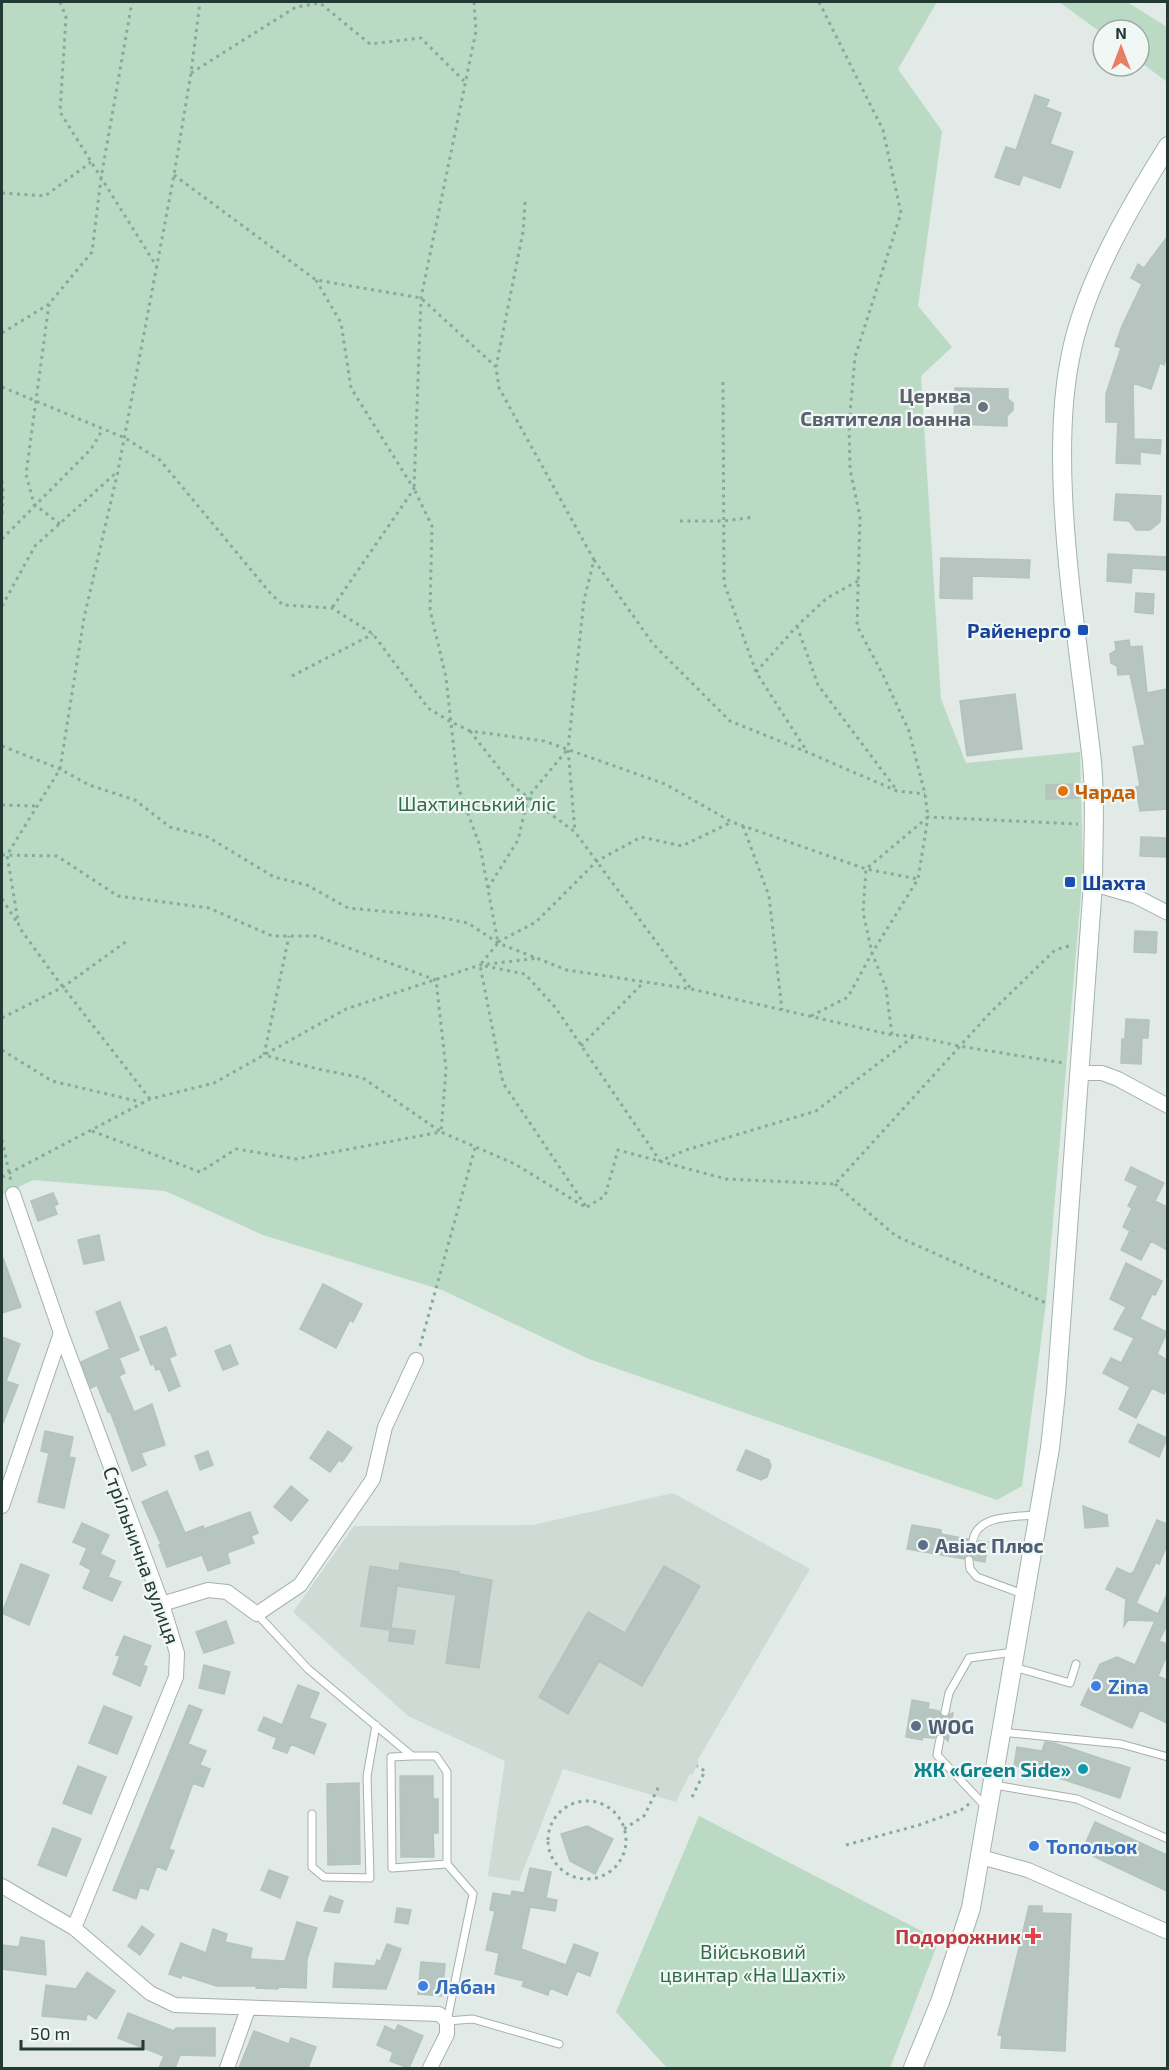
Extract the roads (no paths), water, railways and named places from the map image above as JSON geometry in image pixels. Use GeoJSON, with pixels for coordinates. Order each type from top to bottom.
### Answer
{"type":"FeatureCollection","features":[{"type":"Feature","properties":{"kind":"street"},"geometry":{"type":"LineString","coordinates":[[913,2068],[940,2002],[971,1908],[981,1857],[982,1804],[991,1785],[1053,1428],[1081,1073],[1095,825],[1091,755],[1065,530],[1062,464],[1065,393],[1074,339],[1088,300],[1107,255],[1167,146]]}},
{"type":"Feature","properties":{"kind":"street"},"geometry":{"type":"LineString","coordinates":[[1093,884],[1135,896],[1167,913]]}},
{"type":"Feature","properties":{"kind":"street"},"geometry":{"type":"LineString","coordinates":[[1081,1073],[1102,1073],[1118,1079],[1167,1106]]}},
{"type":"Feature","properties":{"kind":"street","name":"Стрільнична вулиця"},"geometry":{"type":"LineString","coordinates":[[13,1194],[61,1333],[162,1604],[177,1653],[176,1677],[74,1928]]}},
{"type":"Feature","properties":{"kind":"street"},"geometry":{"type":"LineString","coordinates":[[2,1506],[61,1333]]}},
{"type":"Feature","properties":{"kind":"street"},"geometry":{"type":"LineString","coordinates":[[162,1604],[208,1590],[227,1592],[257,1614],[300,1585],[373,1479],[385,1426],[416,1360]]}},
{"type":"Feature","properties":{"kind":"street"},"geometry":{"type":"LineString","coordinates":[[981,1857],[1028,1870],[1167,1932]]}},
{"type":"Feature","properties":{"kind":"street"},"geometry":{"type":"LineString","coordinates":[[2,1886],[74,1928],[150,1992],[175,2005],[439,2014],[447,2021],[447,2034],[430,2068]]}},
{"type":"Feature","properties":{"kind":"street"},"geometry":{"type":"LineString","coordinates":[[227,2068],[248,2009]]}},
{"type":"Feature","properties":{"kind":"lane"},"geometry":{"type":"LineString","coordinates":[[973,1540],[974,1533],[980,1525],[993,1520],[1039,1515]]}},
{"type":"Feature","properties":{"kind":"lane"},"geometry":{"type":"LineString","coordinates":[[969,1560],[970,1569],[977,1577],[1024,1594]]}},
{"type":"Feature","properties":{"kind":"lane"},"geometry":{"type":"LineString","coordinates":[[257,1614],[308,1669],[412,1756]]}},
{"type":"Feature","properties":{"kind":"lane"},"geometry":{"type":"LineString","coordinates":[[945,1712],[949,1693],[969,1658],[1013,1659],[1034,1674],[1070,1683],[1076,1664]]}},
{"type":"Feature","properties":{"kind":"lane"},"geometry":{"type":"LineString","coordinates":[[312,1814],[312,1867],[324,1876],[370,1878],[367,1776],[376,1725]]}},
{"type":"Feature","properties":{"kind":"lane"},"geometry":{"type":"LineString","coordinates":[[1001,1732],[1121,1744],[1167,1757]]}},
{"type":"Feature","properties":{"kind":"lane"},"geometry":{"type":"LineString","coordinates":[[940,1740],[937,1755],[982,1804]]}},
{"type":"Feature","properties":{"kind":"lane"},"geometry":{"type":"LineString","coordinates":[[447,1864],[392,1868],[391,1757],[436,1756],[447,1772],[447,1864],[473,1893],[447,2021],[473,2019],[559,2044]]}},
{"type":"Feature","properties":{"kind":"lane"},"geometry":{"type":"LineString","coordinates":[[991,1785],[1077,1798],[1167,1839]]}},
{"type":"Feature","properties":{"kind":"place","name":"Церква Святителя Іоанна"},"geometry":{"type":"Point","coordinates":[983,407]}},
{"type":"Feature","properties":{"kind":"place","name":"Райенерго"},"geometry":{"type":"Point","coordinates":[1083,630]}},
{"type":"Feature","properties":{"kind":"place","name":"Чарда"},"geometry":{"type":"Point","coordinates":[1063,791]}},
{"type":"Feature","properties":{"kind":"place","name":"Шахта"},"geometry":{"type":"Point","coordinates":[1070,882]}},
{"type":"Feature","properties":{"kind":"place","name":"Авіас Плюс"},"geometry":{"type":"Point","coordinates":[923,1545]}},
{"type":"Feature","properties":{"kind":"place","name":"Zina"},"geometry":{"type":"Point","coordinates":[1096,1686]}},
{"type":"Feature","properties":{"kind":"place","name":"WOG"},"geometry":{"type":"Point","coordinates":[916,1726]}},
{"type":"Feature","properties":{"kind":"place","name":"ЖК «Green Side»"},"geometry":{"type":"Point","coordinates":[1083,1769]}},
{"type":"Feature","properties":{"kind":"place","name":"Топольок"},"geometry":{"type":"Point","coordinates":[1034,1846]}},
{"type":"Feature","properties":{"kind":"place","name":"Подорожник"},"geometry":{"type":"Point","coordinates":[1033,1936]}},
{"type":"Feature","properties":{"kind":"place","name":"Лабан"},"geometry":{"type":"Point","coordinates":[423,1986]}},
{"type":"Feature","properties":{"kind":"park label","name":"Шахтинський ліс"},"geometry":{"type":"Point","coordinates":[477,803]}},
{"type":"Feature","properties":{"kind":"park label","name":"Військовий цвинтар «На Шахті»"},"geometry":{"type":"Point","coordinates":[753,1962]}}]}
